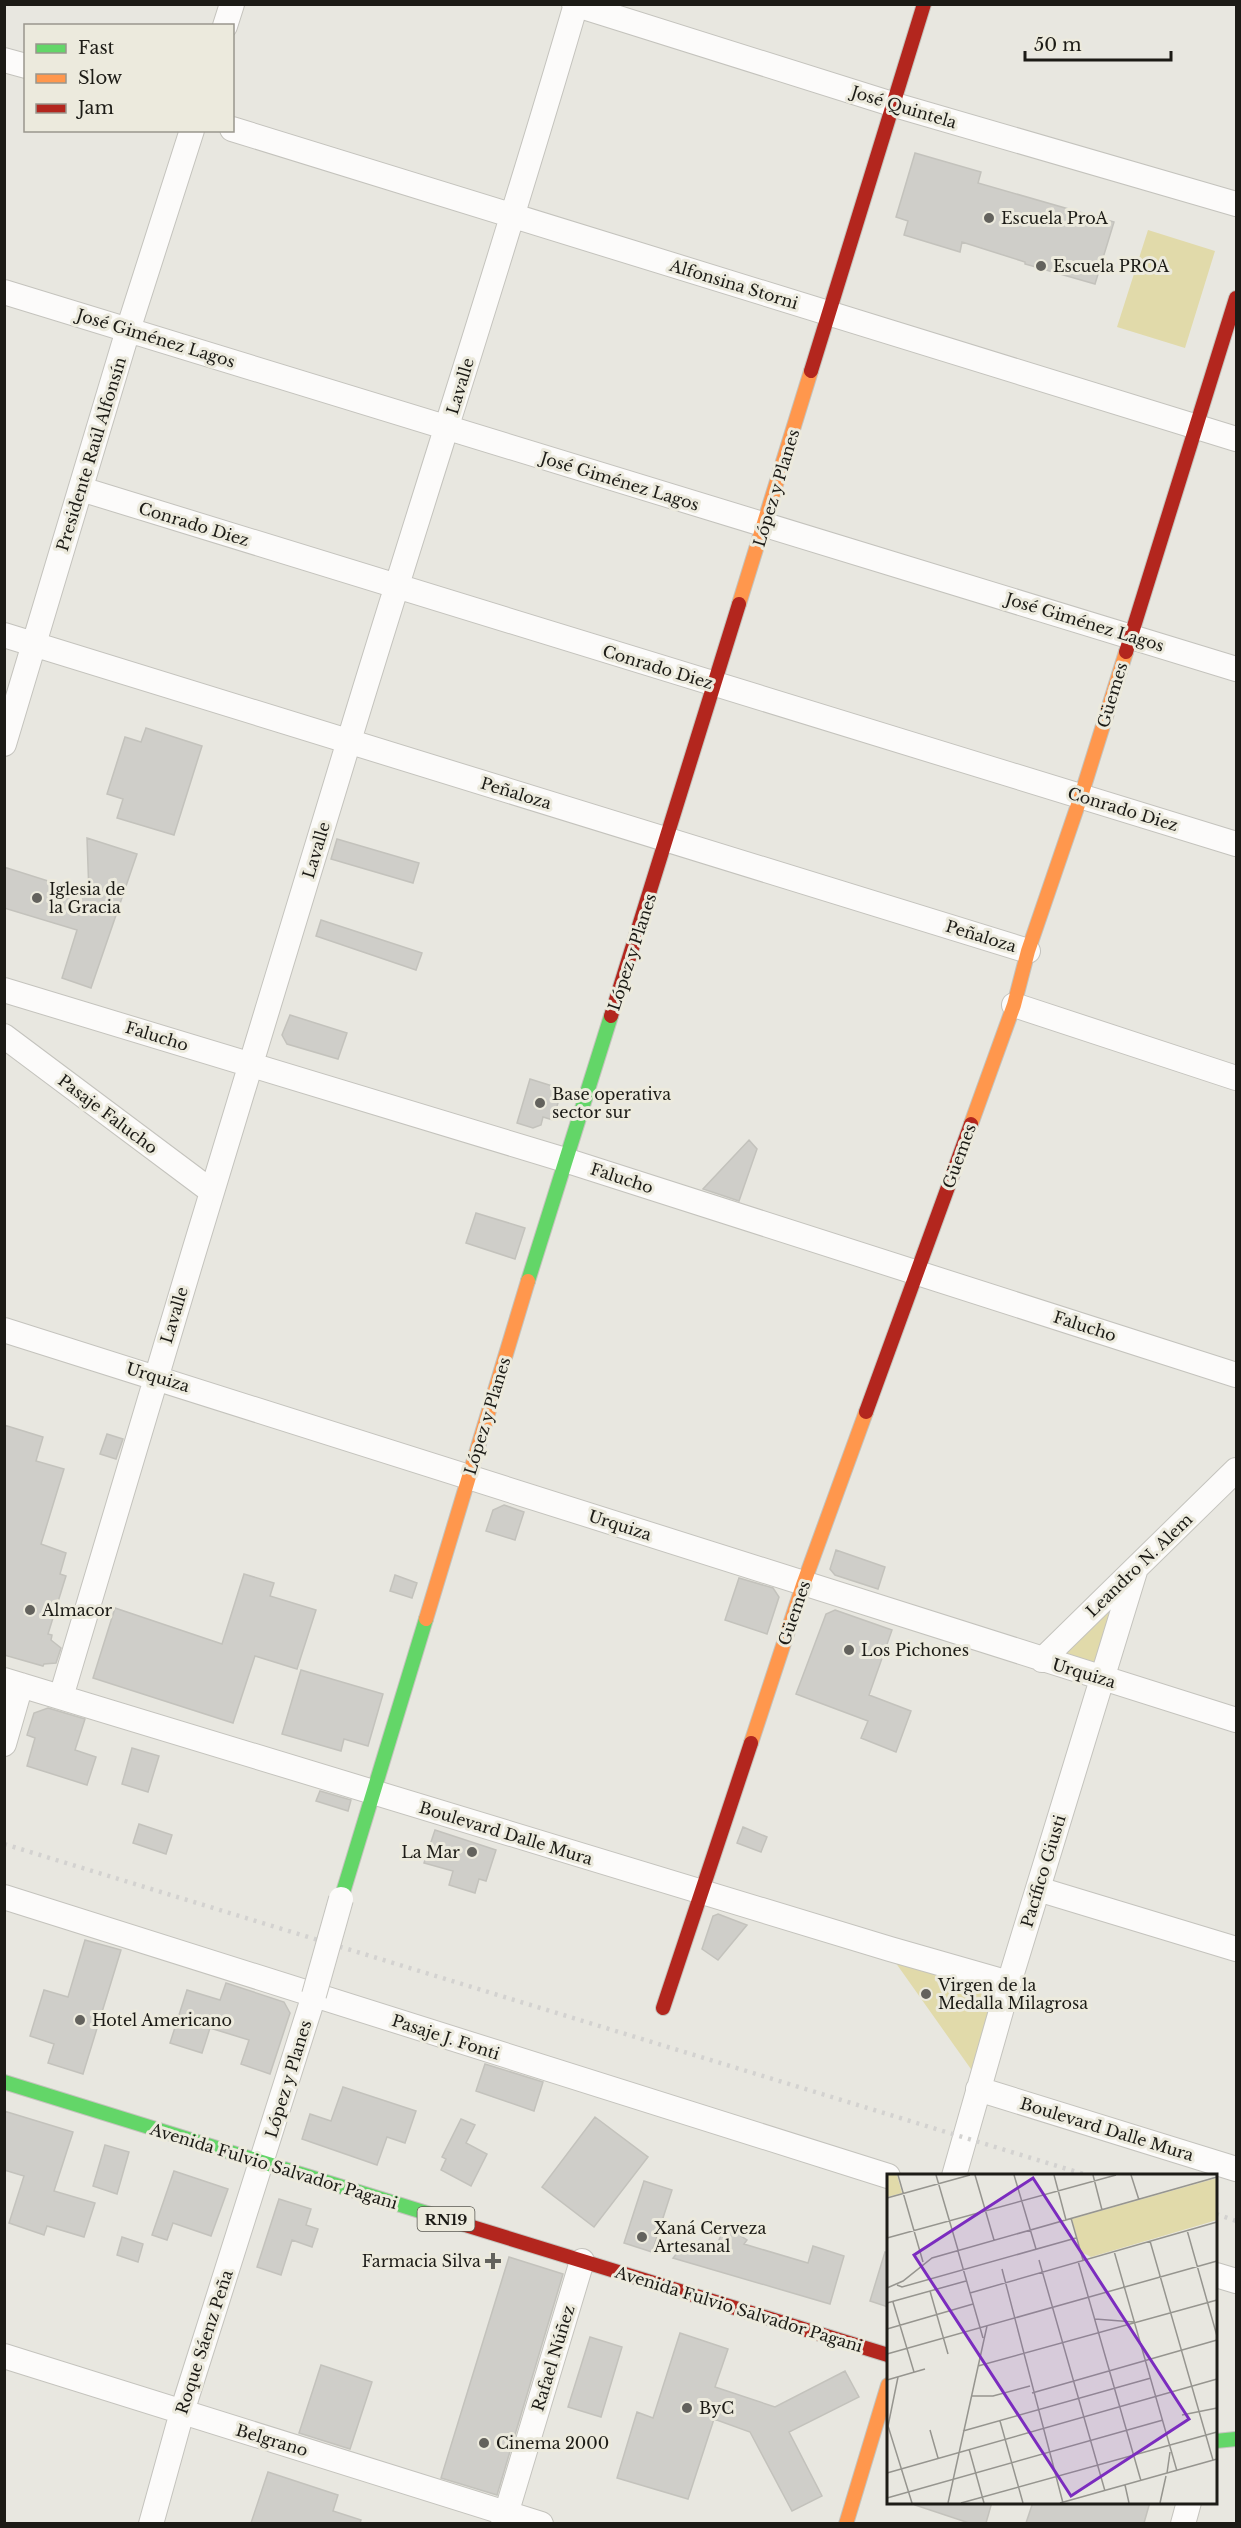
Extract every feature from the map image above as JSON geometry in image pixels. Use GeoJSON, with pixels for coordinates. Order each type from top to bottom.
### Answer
{"type":"FeatureCollection","features":[{"type":"Feature","properties":{"kind":"main road","name":"López y Planes"},"geometry":{"type":"LineString","coordinates":[[341,1899],[565,1160],[765,525],[924,4]]}},
{"type":"Feature","properties":{"kind":"main road","name":"Güemes"},"geometry":{"type":"LineString","coordinates":[[663,2008],[803,1585],[1014,1005],[1028,951],[1081,796],[1236,298]]}},
{"type":"Feature","properties":{"kind":"main road","name":"Avenida Fulvio Salvador Pagani"},"geometry":{"type":"LineString","coordinates":[[4,2082],[887,2355]]}},
{"type":"Feature","properties":{"kind":"main road"},"geometry":{"type":"LineString","coordinates":[[846,2523],[887,2388]]}},
{"type":"Feature","properties":{"kind":"main road"},"geometry":{"type":"LineString","coordinates":[[1217,2441],[1236,2439]]}},
{"type":"Feature","properties":{"kind":"street"},"geometry":{"type":"LineString","coordinates":[[226,24],[232,4]]}},
{"type":"Feature","properties":{"kind":"street","name":"José Quintela"},"geometry":{"type":"LineString","coordinates":[[575,5],[895,105],[1236,204]]}},
{"type":"Feature","properties":{"kind":"street","name":"Lavalle"},"geometry":{"type":"LineString","coordinates":[[61,1697],[211,1191],[513,216],[575,5]]}},
{"type":"Feature","properties":{"kind":"street"},"geometry":{"type":"LineString","coordinates":[[4,60],[24,65]]}},
{"type":"Feature","properties":{"kind":"street","name":"Alfonsina Storni"},"geometry":{"type":"LineString","coordinates":[[234,130],[1236,439]]}},
{"type":"Feature","properties":{"kind":"street","name":"Presidente Raúl Alfonsín"},"geometry":{"type":"LineString","coordinates":[[4,744],[128,330],[191,132]]}},
{"type":"Feature","properties":{"kind":"street","name":"José Giménez Lagos"},"geometry":{"type":"LineString","coordinates":[[4,292],[1236,669]]}},
{"type":"Feature","properties":{"kind":"street","name":"Conrado Diez"},"geometry":{"type":"LineString","coordinates":[[81,489],[1236,844]]}},
{"type":"Feature","properties":{"kind":"street","name":"Peñaloza"},"geometry":{"type":"LineString","coordinates":[[4,635],[1028,951]]}},
{"type":"Feature","properties":{"kind":"street","name":"Falucho"},"geometry":{"type":"LineString","coordinates":[[4,990],[565,1160],[1236,1374]]}},
{"type":"Feature","properties":{"kind":"street"},"geometry":{"type":"LineString","coordinates":[[1014,1005],[1236,1078]]}},
{"type":"Feature","properties":{"kind":"street","name":"Pasaje Falucho"},"geometry":{"type":"LineString","coordinates":[[4,1036],[211,1191]]}},
{"type":"Feature","properties":{"kind":"street","name":"Urquiza"},"geometry":{"type":"LineString","coordinates":[[4,1330],[156,1376],[803,1585],[1236,1720]]}},
{"type":"Feature","properties":{"kind":"street","name":"Leandro N. Alem"},"geometry":{"type":"LineString","coordinates":[[1042,1660],[1236,1470]]}},
{"type":"Feature","properties":{"kind":"street","name":"Pacífico Giusti"},"geometry":{"type":"LineString","coordinates":[[954,2174],[1009,1983],[1136,1568]]}},
{"type":"Feature","properties":{"kind":"street"},"geometry":{"type":"LineString","coordinates":[[5,1742],[13,1682]]}},
{"type":"Feature","properties":{"kind":"street","name":"Boulevard Dalle Mura"},"geometry":{"type":"LineString","coordinates":[[13,1682],[701,1892],[1009,1983]]}},
{"type":"Feature","properties":{"kind":"street"},"geometry":{"type":"LineString","coordinates":[[1038,1889],[1236,1949]]}},
{"type":"Feature","properties":{"kind":"street","name":"Pasaje J. Fonti"},"geometry":{"type":"LineString","coordinates":[[4,1897],[887,2176]]}},
{"type":"Feature","properties":{"kind":"street","name":"López y Planes"},"geometry":{"type":"LineString","coordinates":[[262,2162],[341,1899]]}},
{"type":"Feature","properties":{"kind":"street","name":"Boulevard Dalle Mura"},"geometry":{"type":"LineString","coordinates":[[978,2089],[1236,2169]]}},
{"type":"Feature","properties":{"kind":"street","name":"Roque Sáenz Peña"},"geometry":{"type":"LineString","coordinates":[[151,2523],[182,2412],[262,2162]]}},
{"type":"Feature","properties":{"kind":"street","name":"Rafael Núñez"},"geometry":{"type":"LineString","coordinates":[[505,2518],[582,2261]]}},
{"type":"Feature","properties":{"kind":"street"},"geometry":{"type":"LineString","coordinates":[[1217,2276],[1236,2281]]}},
{"type":"Feature","properties":{"kind":"street","name":"Belgrano"},"geometry":{"type":"LineString","coordinates":[[4,2355],[505,2518],[541,2523]]}},
{"type":"Feature","properties":{"kind":"street"},"geometry":{"type":"LineString","coordinates":[[1183,2523],[1188,2504]]}},
{"type":"Feature","properties":{"kind":"shaded area"},"geometry":{"type":"Polygon","coordinates":[[[1148,230],[1215,251],[1185,348],[1117,327],[1148,230]]]}},
{"type":"Feature","properties":{"kind":"shaded area"},"geometry":{"type":"Polygon","coordinates":[[[1136,1568],[1102,1678],[1042,1660],[1136,1568]]]}},
{"type":"Feature","properties":{"kind":"shaded area"},"geometry":{"type":"Polygon","coordinates":[[[893,1959],[1001,1986],[973,2072],[893,1959]]]}},
{"type":"Feature","properties":{"kind":"building","name":"Escuela ProA"},"geometry":{"type":"Polygon","coordinates":[[[915,153],[981,172],[978,183],[1114,222],[1095,284],[1025,264],[1025,262],[962,242],[960,252],[904,235],[908,221],[896,217],[915,153]]]}},
{"type":"Feature","properties":{"kind":"building"},"geometry":{"type":"Polygon","coordinates":[[[146,728],[202,746],[174,835],[117,818],[123,799],[107,794],[125,737],[141,742],[146,728]]]}},
{"type":"Feature","properties":{"kind":"building"},"geometry":{"type":"Polygon","coordinates":[[[87,838],[137,854],[91,988],[62,978],[77,930],[4,908],[4,867],[89,894],[87,838]]]}},
{"type":"Feature","properties":{"kind":"building"},"geometry":{"type":"Polygon","coordinates":[[[337,839],[419,863],[413,883],[331,859],[337,839]]]}},
{"type":"Feature","properties":{"kind":"building"},"geometry":{"type":"Polygon","coordinates":[[[321,920],[422,953],[416,970],[316,936],[321,920]]]}},
{"type":"Feature","properties":{"kind":"building"},"geometry":{"type":"Polygon","coordinates":[[[290,1015],[347,1033],[338,1059],[287,1044],[282,1035],[290,1015]]]}},
{"type":"Feature","properties":{"kind":"building","name":"Base operativa sector sur"},"geometry":{"type":"Polygon","coordinates":[[[530,1079],[562,1089],[553,1120],[543,1117],[541,1125],[533,1128],[517,1123],[530,1079]]]}},
{"type":"Feature","properties":{"kind":"building"},"geometry":{"type":"Polygon","coordinates":[[[749,1140],[757,1149],[739,1201],[703,1189],[749,1140]]]}},
{"type":"Feature","properties":{"kind":"building"},"geometry":{"type":"Polygon","coordinates":[[[476,1213],[525,1228],[515,1259],[466,1243],[476,1213]]]}},
{"type":"Feature","properties":{"kind":"building"},"geometry":{"type":"Polygon","coordinates":[[[4,1425],[43,1437],[36,1461],[64,1469],[41,1544],[66,1553],[60,1574],[66,1576],[48,1634],[52,1635],[51,1640],[61,1648],[56,1663],[43,1666],[4,1655],[4,1425]]]}},
{"type":"Feature","properties":{"kind":"building"},"geometry":{"type":"Polygon","coordinates":[[[107,1434],[123,1439],[116,1459],[100,1454],[107,1434]]]}},
{"type":"Feature","properties":{"kind":"building"},"geometry":{"type":"Polygon","coordinates":[[[504,1505],[524,1512],[515,1540],[486,1531],[493,1510],[504,1505]]]}},
{"type":"Feature","properties":{"kind":"building"},"geometry":{"type":"Polygon","coordinates":[[[836,1550],[885,1567],[878,1589],[835,1575],[830,1569],[836,1550]]]}},
{"type":"Feature","properties":{"kind":"building"},"geometry":{"type":"Polygon","coordinates":[[[244,1574],[274,1583],[270,1596],[316,1610],[297,1669],[255,1656],[233,1723],[93,1678],[115,1608],[222,1644],[244,1574]]]}},
{"type":"Feature","properties":{"kind":"building"},"geometry":{"type":"Polygon","coordinates":[[[395,1575],[417,1583],[412,1598],[390,1591],[395,1575]]]}},
{"type":"Feature","properties":{"kind":"building"},"geometry":{"type":"Polygon","coordinates":[[[739,1578],[773,1588],[779,1597],[767,1634],[725,1620],[739,1578]]]}},
{"type":"Feature","properties":{"kind":"building"},"geometry":{"type":"Polygon","coordinates":[[[835,1610],[892,1630],[869,1695],[911,1711],[896,1752],[861,1738],[868,1721],[796,1694],[826,1614],[835,1610]]]}},
{"type":"Feature","properties":{"kind":"building"},"geometry":{"type":"Polygon","coordinates":[[[301,1670],[383,1694],[368,1746],[344,1739],[341,1751],[282,1734],[301,1670]]]}},
{"type":"Feature","properties":{"kind":"building"},"geometry":{"type":"Polygon","coordinates":[[[48,1708],[85,1719],[75,1750],[96,1757],[87,1785],[27,1766],[35,1738],[27,1735],[34,1713],[48,1708]]]}},
{"type":"Feature","properties":{"kind":"building"},"geometry":{"type":"Polygon","coordinates":[[[132,1748],[159,1756],[148,1792],[122,1784],[132,1748]]]}},
{"type":"Feature","properties":{"kind":"building"},"geometry":{"type":"Polygon","coordinates":[[[320,1791],[351,1800],[348,1811],[316,1801],[320,1791]]]}},
{"type":"Feature","properties":{"kind":"building"},"geometry":{"type":"Polygon","coordinates":[[[139,1824],[172,1835],[166,1854],[133,1843],[139,1824]]]}},
{"type":"Feature","properties":{"kind":"building"},"geometry":{"type":"Polygon","coordinates":[[[743,1827],[767,1837],[761,1852],[737,1843],[743,1827]]]}},
{"type":"Feature","properties":{"kind":"building"},"geometry":{"type":"Polygon","coordinates":[[[435,1830],[496,1850],[486,1881],[479,1879],[475,1893],[449,1885],[453,1871],[424,1863],[435,1830]]]}},
{"type":"Feature","properties":{"kind":"building"},"geometry":{"type":"Polygon","coordinates":[[[718,1914],[747,1925],[718,1960],[702,1949],[713,1916],[718,1914]]]}},
{"type":"Feature","properties":{"kind":"building","name":"Hotel Americano"},"geometry":{"type":"Polygon","coordinates":[[[85,1940],[121,1950],[83,2074],[48,2063],[54,2044],[30,2036],[44,1990],[68,1997],[85,1940]]]}},
{"type":"Feature","properties":{"kind":"building"},"geometry":{"type":"Polygon","coordinates":[[[226,1983],[284,2002],[290,2013],[270,2074],[241,2064],[249,2040],[210,2028],[202,2053],[170,2043],[187,1990],[220,2000],[226,1983]]]}},
{"type":"Feature","properties":{"kind":"building"},"geometry":{"type":"Polygon","coordinates":[[[485,2064],[543,2082],[534,2111],[476,2091],[485,2064]]]}},
{"type":"Feature","properties":{"kind":"building"},"geometry":{"type":"Polygon","coordinates":[[[343,2087],[416,2111],[405,2143],[387,2137],[377,2165],[302,2139],[310,2114],[331,2121],[343,2087]]]}},
{"type":"Feature","properties":{"kind":"building"},"geometry":{"type":"Polygon","coordinates":[[[4,2111],[73,2132],[54,2191],[95,2203],[84,2237],[47,2226],[44,2235],[9,2223],[24,2176],[4,2170],[4,2111]]]}},
{"type":"Feature","properties":{"kind":"building"},"geometry":{"type":"Polygon","coordinates":[[[595,2117],[648,2157],[594,2227],[542,2187],[595,2117]]]}},
{"type":"Feature","properties":{"kind":"building"},"geometry":{"type":"Polygon","coordinates":[[[461,2119],[475,2125],[466,2143],[487,2154],[471,2186],[441,2170],[446,2159],[442,2157],[461,2119]]]}},
{"type":"Feature","properties":{"kind":"building"},"geometry":{"type":"Polygon","coordinates":[[[105,2145],[129,2152],[117,2194],[93,2186],[105,2145]]]}},
{"type":"Feature","properties":{"kind":"building"},"geometry":{"type":"Polygon","coordinates":[[[174,2171],[228,2189],[211,2236],[173,2223],[167,2240],[152,2235],[174,2171]]]}},
{"type":"Feature","properties":{"kind":"building"},"geometry":{"type":"Polygon","coordinates":[[[644,2181],[672,2190],[652,2252],[624,2243],[644,2181]]]}},
{"type":"Feature","properties":{"kind":"building"},"geometry":{"type":"Polygon","coordinates":[[[279,2199],[311,2209],[306,2225],[318,2229],[312,2247],[292,2240],[281,2275],[257,2267],[279,2199]]]}},
{"type":"Feature","properties":{"kind":"building"},"geometry":{"type":"Polygon","coordinates":[[[726,2224],[743,2233],[741,2236],[747,2240],[744,2244],[808,2263],[813,2246],[844,2256],[830,2304],[673,2258],[687,2241],[715,2249],[726,2224]]]}},
{"type":"Feature","properties":{"kind":"building"},"geometry":{"type":"Polygon","coordinates":[[[122,2237],[143,2244],[138,2262],[117,2255],[122,2237]]]}},
{"type":"Feature","properties":{"kind":"building"},"geometry":{"type":"Polygon","coordinates":[[[885,2252],[887,2253],[887,2307],[870,2301],[885,2252]]]}},
{"type":"Feature","properties":{"kind":"building"},"geometry":{"type":"Polygon","coordinates":[[[509,2257],[563,2274],[497,2495],[441,2478],[509,2257]]]}},
{"type":"Feature","properties":{"kind":"building"},"geometry":{"type":"Polygon","coordinates":[[[680,2333],[728,2349],[715,2387],[775,2407],[845,2371],[859,2397],[789,2432],[822,2496],[792,2511],[750,2432],[714,2419],[688,2499],[617,2478],[637,2412],[653,2418],[680,2333]]]}},
{"type":"Feature","properties":{"kind":"building"},"geometry":{"type":"Polygon","coordinates":[[[590,2337],[622,2347],[601,2417],[568,2407],[590,2337]]]}},
{"type":"Feature","properties":{"kind":"building"},"geometry":{"type":"Polygon","coordinates":[[[321,2365],[372,2382],[350,2449],[299,2433],[321,2365]]]}},
{"type":"Feature","properties":{"kind":"building"},"geometry":{"type":"Polygon","coordinates":[[[268,2472],[338,2495],[333,2511],[361,2520],[360,2523],[251,2523],[268,2472]]]}},
{"type":"Feature","properties":{"kind":"building"},"geometry":{"type":"Polygon","coordinates":[[[991,2504],[986,2523],[969,2523],[915,2505],[991,2504]]]}},
{"type":"Feature","properties":{"kind":"building"},"geometry":{"type":"Polygon","coordinates":[[[1032,2504],[1149,2504],[1144,2523],[1026,2523],[1032,2504]]]}},
{"type":"Feature","properties":{"kind":"railway"},"geometry":{"type":"LineString","coordinates":[[4,1844],[1083,2174]]}},
{"type":"Feature","properties":{"kind":"railway"},"geometry":{"type":"LineString","coordinates":[[1217,2214],[1236,2221]]}},
{"type":"Feature","properties":{"kind":"traffic: fast"},"geometry":{"type":"LineString","coordinates":[[528,1281],[611,1016]]}},
{"type":"Feature","properties":{"kind":"traffic: fast"},"geometry":{"type":"LineString","coordinates":[[341,1899],[426,1619]]}},
{"type":"Feature","properties":{"kind":"traffic: fast"},"geometry":{"type":"LineString","coordinates":[[4,2082],[433,2215]]}},
{"type":"Feature","properties":{"kind":"traffic: fast"},"geometry":{"type":"LineString","coordinates":[[1217,2441],[1236,2439]]}},
{"type":"Feature","properties":{"kind":"traffic: slow"},"geometry":{"type":"LineString","coordinates":[[739,604],[811,371]]}},
{"type":"Feature","properties":{"kind":"traffic: slow"},"geometry":{"type":"LineString","coordinates":[[971,1124],[1014,1005],[1028,951],[1081,796],[1126,652]]}},
{"type":"Feature","properties":{"kind":"traffic: slow"},"geometry":{"type":"LineString","coordinates":[[426,1619],[528,1281]]}},
{"type":"Feature","properties":{"kind":"traffic: slow"},"geometry":{"type":"LineString","coordinates":[[751,1743],[803,1585],[866,1412]]}},
{"type":"Feature","properties":{"kind":"traffic: slow"},"geometry":{"type":"LineString","coordinates":[[846,2524],[887,2388]]}},
{"type":"Feature","properties":{"kind":"traffic: jam"},"geometry":{"type":"LineString","coordinates":[[811,371],[924,4]]}},
{"type":"Feature","properties":{"kind":"traffic: jam"},"geometry":{"type":"LineString","coordinates":[[1126,652],[1236,298]]}},
{"type":"Feature","properties":{"kind":"traffic: jam"},"geometry":{"type":"LineString","coordinates":[[611,1016],[739,604]]}},
{"type":"Feature","properties":{"kind":"traffic: jam"},"geometry":{"type":"LineString","coordinates":[[866,1412],[971,1124]]}},
{"type":"Feature","properties":{"kind":"traffic: jam"},"geometry":{"type":"LineString","coordinates":[[663,2008],[751,1743]]}},
{"type":"Feature","properties":{"kind":"traffic: jam"},"geometry":{"type":"LineString","coordinates":[[433,2215],[887,2355]]}},
{"type":"Feature","properties":{"kind":"place","name":"Escuela ProA"},"geometry":{"type":"Point","coordinates":[989,218]}},
{"type":"Feature","properties":{"kind":"place","name":"Escuela PROA"},"geometry":{"type":"Point","coordinates":[1041,266]}},
{"type":"Feature","properties":{"kind":"place","name":"Iglesia de la Gracia"},"geometry":{"type":"Point","coordinates":[37,898]}},
{"type":"Feature","properties":{"kind":"place","name":"Base operativa sector sur"},"geometry":{"type":"Point","coordinates":[540,1103]}},
{"type":"Feature","properties":{"kind":"place","name":"Almacor"},"geometry":{"type":"Point","coordinates":[30,1610]}},
{"type":"Feature","properties":{"kind":"place","name":"Los Pichones"},"geometry":{"type":"Point","coordinates":[849,1650]}},
{"type":"Feature","properties":{"kind":"place","name":"La Mar"},"geometry":{"type":"Point","coordinates":[472,1852]}},
{"type":"Feature","properties":{"kind":"place","name":"Virgen de la Medalla Milagrosa"},"geometry":{"type":"Point","coordinates":[926,1994]}},
{"type":"Feature","properties":{"kind":"place","name":"Hotel Americano"},"geometry":{"type":"Point","coordinates":[80,2020]}},
{"type":"Feature","properties":{"kind":"place","name":"Xaná Cerveza Artesanal"},"geometry":{"type":"Point","coordinates":[642,2237]}},
{"type":"Feature","properties":{"kind":"place","name":"Farmacia Silva"},"geometry":{"type":"Point","coordinates":[493,2261]}},
{"type":"Feature","properties":{"kind":"place","name":"ByC"},"geometry":{"type":"Point","coordinates":[687,2408]}},
{"type":"Feature","properties":{"kind":"place","name":"Cinema 2000"},"geometry":{"type":"Point","coordinates":[484,2443]}}]}
